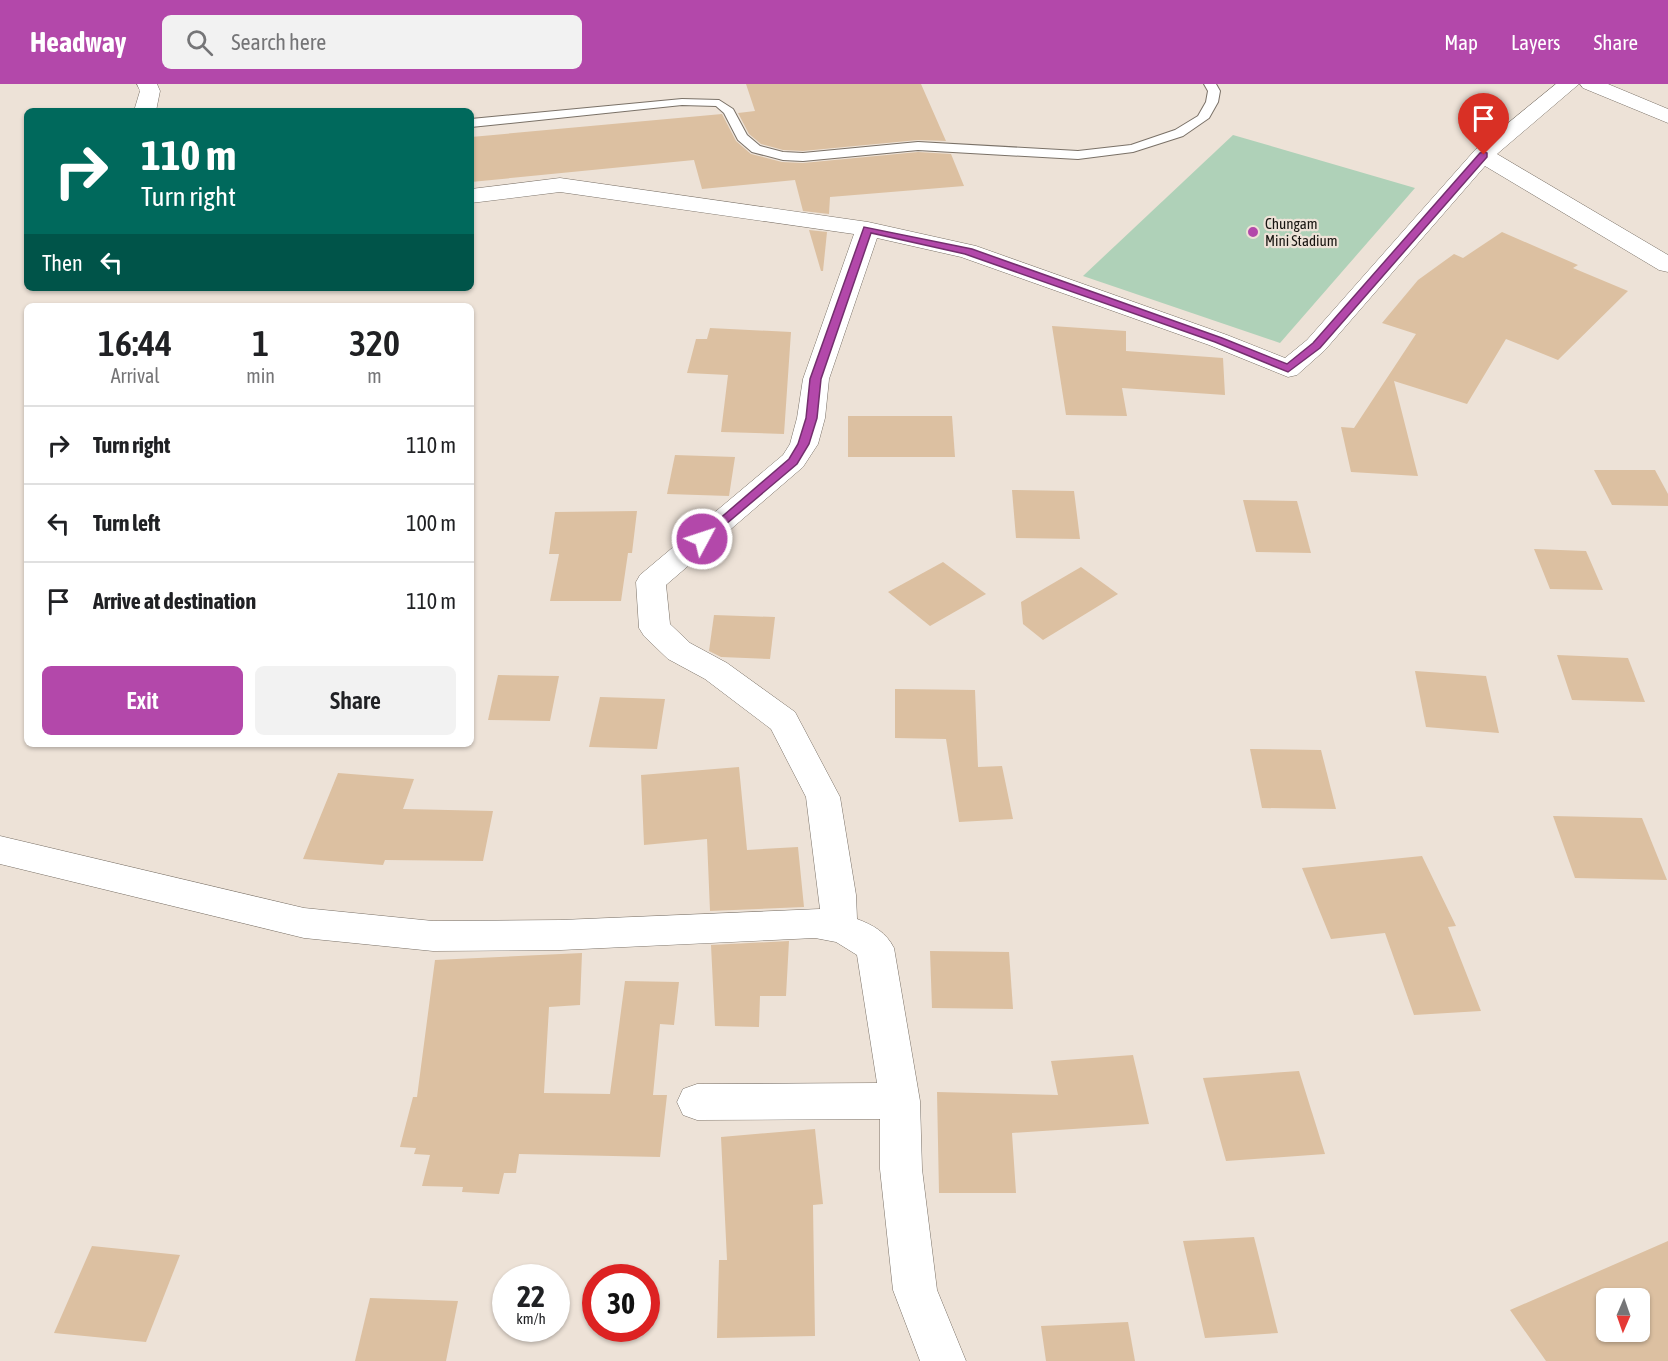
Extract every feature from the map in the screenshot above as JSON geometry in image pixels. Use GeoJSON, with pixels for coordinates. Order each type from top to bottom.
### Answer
{"type":"FeatureCollection","features":[{"type":"Feature","properties":{"kind":"street"},"geometry":{"type":"LineString","coordinates":[[146,108],[150,91],[147,84]]}},
{"type":"Feature","properties":{"kind":"street"},"geometry":{"type":"LineString","coordinates":[[474,196],[560,185],[868,229],[968,251],[1218,340],[1288,369],[1316,345],[1484,155],[1569,84]]}},
{"type":"Feature","properties":{"kind":"street"},"geometry":{"type":"LineString","coordinates":[[1590,84],[1668,117]]}},
{"type":"Feature","properties":{"kind":"street"},"geometry":{"type":"LineString","coordinates":[[1484,155],[1668,265]]}},
{"type":"Feature","properties":{"kind":"street"},"geometry":{"type":"LineString","coordinates":[[839,926],[838,895],[824,797],[783,721],[716,671],[679,651],[655,628],[651,582],[793,461],[804,444],[811,418],[816,379],[868,229]]}},
{"type":"Feature","properties":{"kind":"street"},"geometry":{"type":"LineString","coordinates":[[0,850],[304,923],[433,936],[561,935],[815,923],[839,926],[861,936],[875,948],[900,1101],[901,1169],[915,1290],[943,1361]]}},
{"type":"Feature","properties":{"kind":"street"},"geometry":{"type":"LineString","coordinates":[[696,1102],[900,1101]]}},
{"type":"Feature","properties":{"kind":"lane"},"geometry":{"type":"LineString","coordinates":[[474,123],[682,102],[719,103],[729,111],[742,137],[756,149],[783,156],[918,147],[1078,155],[1133,148],[1179,133],[1203,118],[1212,102],[1214,91],[1210,84]]}},
{"type":"Feature","properties":{"kind":"green space","name":"Chungam Mini Stadium"},"geometry":{"type":"Polygon","coordinates":[[[1233,135],[1415,188],[1280,343],[1083,276],[1233,135]]]}},
{"type":"Feature","properties":{"kind":"building"},"geometry":{"type":"Polygon","coordinates":[[[746,84],[921,84],[946,141],[918,140],[803,151],[783,150],[761,144],[749,134],[738,113],[755,111],[746,84]]]}},
{"type":"Feature","properties":{"kind":"building"},"geometry":{"type":"Polygon","coordinates":[[[722,114],[736,141],[751,154],[782,162],[803,163],[918,152],[951,154],[964,186],[830,197],[829,214],[803,211],[795,180],[702,189],[694,160],[474,182],[474,137],[722,114]]]}},
{"type":"Feature","properties":{"kind":"building"},"geometry":{"type":"Polygon","coordinates":[[[809,230],[827,232],[823,271],[821,271],[809,230]]]}},
{"type":"Feature","properties":{"kind":"building"},"geometry":{"type":"Polygon","coordinates":[[[1502,232],[1578,265],[1573,268],[1628,291],[1558,360],[1506,339],[1467,404],[1394,381],[1418,476],[1351,472],[1341,427],[1354,428],[1416,334],[1382,323],[1418,280],[1454,254],[1463,258],[1502,232]]]}},
{"type":"Feature","properties":{"kind":"building"},"geometry":{"type":"Polygon","coordinates":[[[1052,326],[1126,331],[1126,351],[1223,358],[1225,395],[1122,388],[1127,416],[1066,415],[1052,326]]]}},
{"type":"Feature","properties":{"kind":"building"},"geometry":{"type":"Polygon","coordinates":[[[710,328],[791,332],[784,434],[721,432],[728,375],[687,373],[696,339],[707,339],[710,328]]]}},
{"type":"Feature","properties":{"kind":"building"},"geometry":{"type":"Polygon","coordinates":[[[848,416],[952,416],[955,457],[848,457],[848,416]]]}},
{"type":"Feature","properties":{"kind":"building"},"geometry":{"type":"Polygon","coordinates":[[[675,455],[735,457],[729,496],[667,494],[675,455]]]}},
{"type":"Feature","properties":{"kind":"building"},"geometry":{"type":"Polygon","coordinates":[[[1594,470],[1655,470],[1668,494],[1668,506],[1612,505],[1594,470]]]}},
{"type":"Feature","properties":{"kind":"building"},"geometry":{"type":"Polygon","coordinates":[[[1012,490],[1074,491],[1080,539],[1016,538],[1012,490]]]}},
{"type":"Feature","properties":{"kind":"building"},"geometry":{"type":"Polygon","coordinates":[[[1243,500],[1297,501],[1311,553],[1256,552],[1243,500]]]}},
{"type":"Feature","properties":{"kind":"building"},"geometry":{"type":"Polygon","coordinates":[[[637,511],[632,553],[628,553],[621,601],[550,601],[559,554],[549,554],[555,512],[637,511]]]}},
{"type":"Feature","properties":{"kind":"building"},"geometry":{"type":"Polygon","coordinates":[[[1534,549],[1586,551],[1603,590],[1550,589],[1534,549]]]}},
{"type":"Feature","properties":{"kind":"building"},"geometry":{"type":"Polygon","coordinates":[[[943,562],[986,594],[930,626],[888,592],[943,562]]]}},
{"type":"Feature","properties":{"kind":"building"},"geometry":{"type":"Polygon","coordinates":[[[1081,567],[1118,594],[1043,640],[1023,624],[1021,602],[1081,567]]]}},
{"type":"Feature","properties":{"kind":"building"},"geometry":{"type":"Polygon","coordinates":[[[714,615],[775,617],[770,659],[721,657],[709,651],[714,615]]]}},
{"type":"Feature","properties":{"kind":"building"},"geometry":{"type":"Polygon","coordinates":[[[1557,655],[1628,658],[1645,702],[1572,700],[1557,655]]]}},
{"type":"Feature","properties":{"kind":"building"},"geometry":{"type":"Polygon","coordinates":[[[1415,671],[1486,676],[1499,733],[1426,727],[1415,671]]]}},
{"type":"Feature","properties":{"kind":"building"},"geometry":{"type":"Polygon","coordinates":[[[498,675],[559,676],[550,721],[488,720],[498,675]]]}},
{"type":"Feature","properties":{"kind":"building"},"geometry":{"type":"Polygon","coordinates":[[[895,689],[975,690],[978,767],[1002,766],[1013,819],[959,822],[946,739],[895,738],[895,689]]]}},
{"type":"Feature","properties":{"kind":"building"},"geometry":{"type":"Polygon","coordinates":[[[600,697],[665,699],[657,749],[589,747],[600,697]]]}},
{"type":"Feature","properties":{"kind":"building"},"geometry":{"type":"Polygon","coordinates":[[[1250,749],[1321,750],[1336,809],[1262,808],[1250,749]]]}},
{"type":"Feature","properties":{"kind":"building"},"geometry":{"type":"Polygon","coordinates":[[[739,767],[747,850],[798,847],[804,907],[710,911],[707,839],[644,845],[641,775],[739,767]]]}},
{"type":"Feature","properties":{"kind":"building"},"geometry":{"type":"Polygon","coordinates":[[[338,773],[414,779],[403,809],[493,811],[483,861],[385,860],[383,865],[303,859],[338,773]]]}},
{"type":"Feature","properties":{"kind":"building"},"geometry":{"type":"Polygon","coordinates":[[[1553,816],[1642,818],[1667,880],[1575,878],[1553,816]]]}},
{"type":"Feature","properties":{"kind":"building"},"geometry":{"type":"Polygon","coordinates":[[[1422,856],[1456,926],[1448,927],[1481,1011],[1414,1015],[1385,933],[1331,939],[1302,868],[1422,856]]]}},
{"type":"Feature","properties":{"kind":"building"},"geometry":{"type":"Polygon","coordinates":[[[789,941],[786,996],[760,996],[759,1027],[715,1026],[711,945],[789,941]]]}},
{"type":"Feature","properties":{"kind":"building"},"geometry":{"type":"Polygon","coordinates":[[[930,951],[1009,952],[1013,1009],[932,1008],[930,951]]]}},
{"type":"Feature","properties":{"kind":"building"},"geometry":{"type":"Polygon","coordinates":[[[582,953],[580,1005],[549,1007],[544,1093],[610,1094],[625,981],[679,982],[674,1025],[660,1024],[653,1095],[667,1095],[660,1157],[519,1154],[516,1173],[504,1173],[499,1194],[462,1192],[463,1187],[422,1186],[430,1155],[414,1154],[416,1148],[400,1147],[413,1097],[417,1097],[435,960],[582,953]]]}},
{"type":"Feature","properties":{"kind":"building"},"geometry":{"type":"Polygon","coordinates":[[[1133,1055],[1149,1124],[1012,1133],[1016,1193],[939,1193],[937,1092],[1058,1095],[1051,1061],[1133,1055]]]}},
{"type":"Feature","properties":{"kind":"building"},"geometry":{"type":"Polygon","coordinates":[[[1299,1071],[1325,1154],[1226,1161],[1203,1078],[1299,1071]]]}},
{"type":"Feature","properties":{"kind":"building"},"geometry":{"type":"Polygon","coordinates":[[[815,1129],[823,1204],[813,1205],[815,1336],[717,1338],[719,1260],[727,1260],[721,1137],[815,1129]]]}},
{"type":"Feature","properties":{"kind":"building"},"geometry":{"type":"Polygon","coordinates":[[[1254,1237],[1278,1333],[1205,1338],[1183,1241],[1254,1237]]]}},
{"type":"Feature","properties":{"kind":"building"},"geometry":{"type":"Polygon","coordinates":[[[1668,1241],[1668,1361],[1546,1361],[1510,1310],[1668,1241]]]}},
{"type":"Feature","properties":{"kind":"building"},"geometry":{"type":"Polygon","coordinates":[[[92,1246],[180,1255],[146,1342],[54,1333],[92,1246]]]}},
{"type":"Feature","properties":{"kind":"building"},"geometry":{"type":"Polygon","coordinates":[[[370,1298],[458,1301],[446,1361],[355,1361],[370,1298]]]}},
{"type":"Feature","properties":{"kind":"building"},"geometry":{"type":"Polygon","coordinates":[[[1128,1322],[1135,1361],[1046,1361],[1041,1326],[1128,1322]]]}},
{"type":"Feature","properties":{"kind":"place","name":"Chungam Mini Stadium"},"geometry":{"type":"Point","coordinates":[1253,232]}},
{"type":"Feature","properties":{"kind":"route"},"geometry":{"type":"LineString","coordinates":[[702,539],[793,461],[804,444],[811,418],[816,379],[868,229],[968,251],[1218,340],[1288,369],[1316,345],[1484,155]]}}]}
